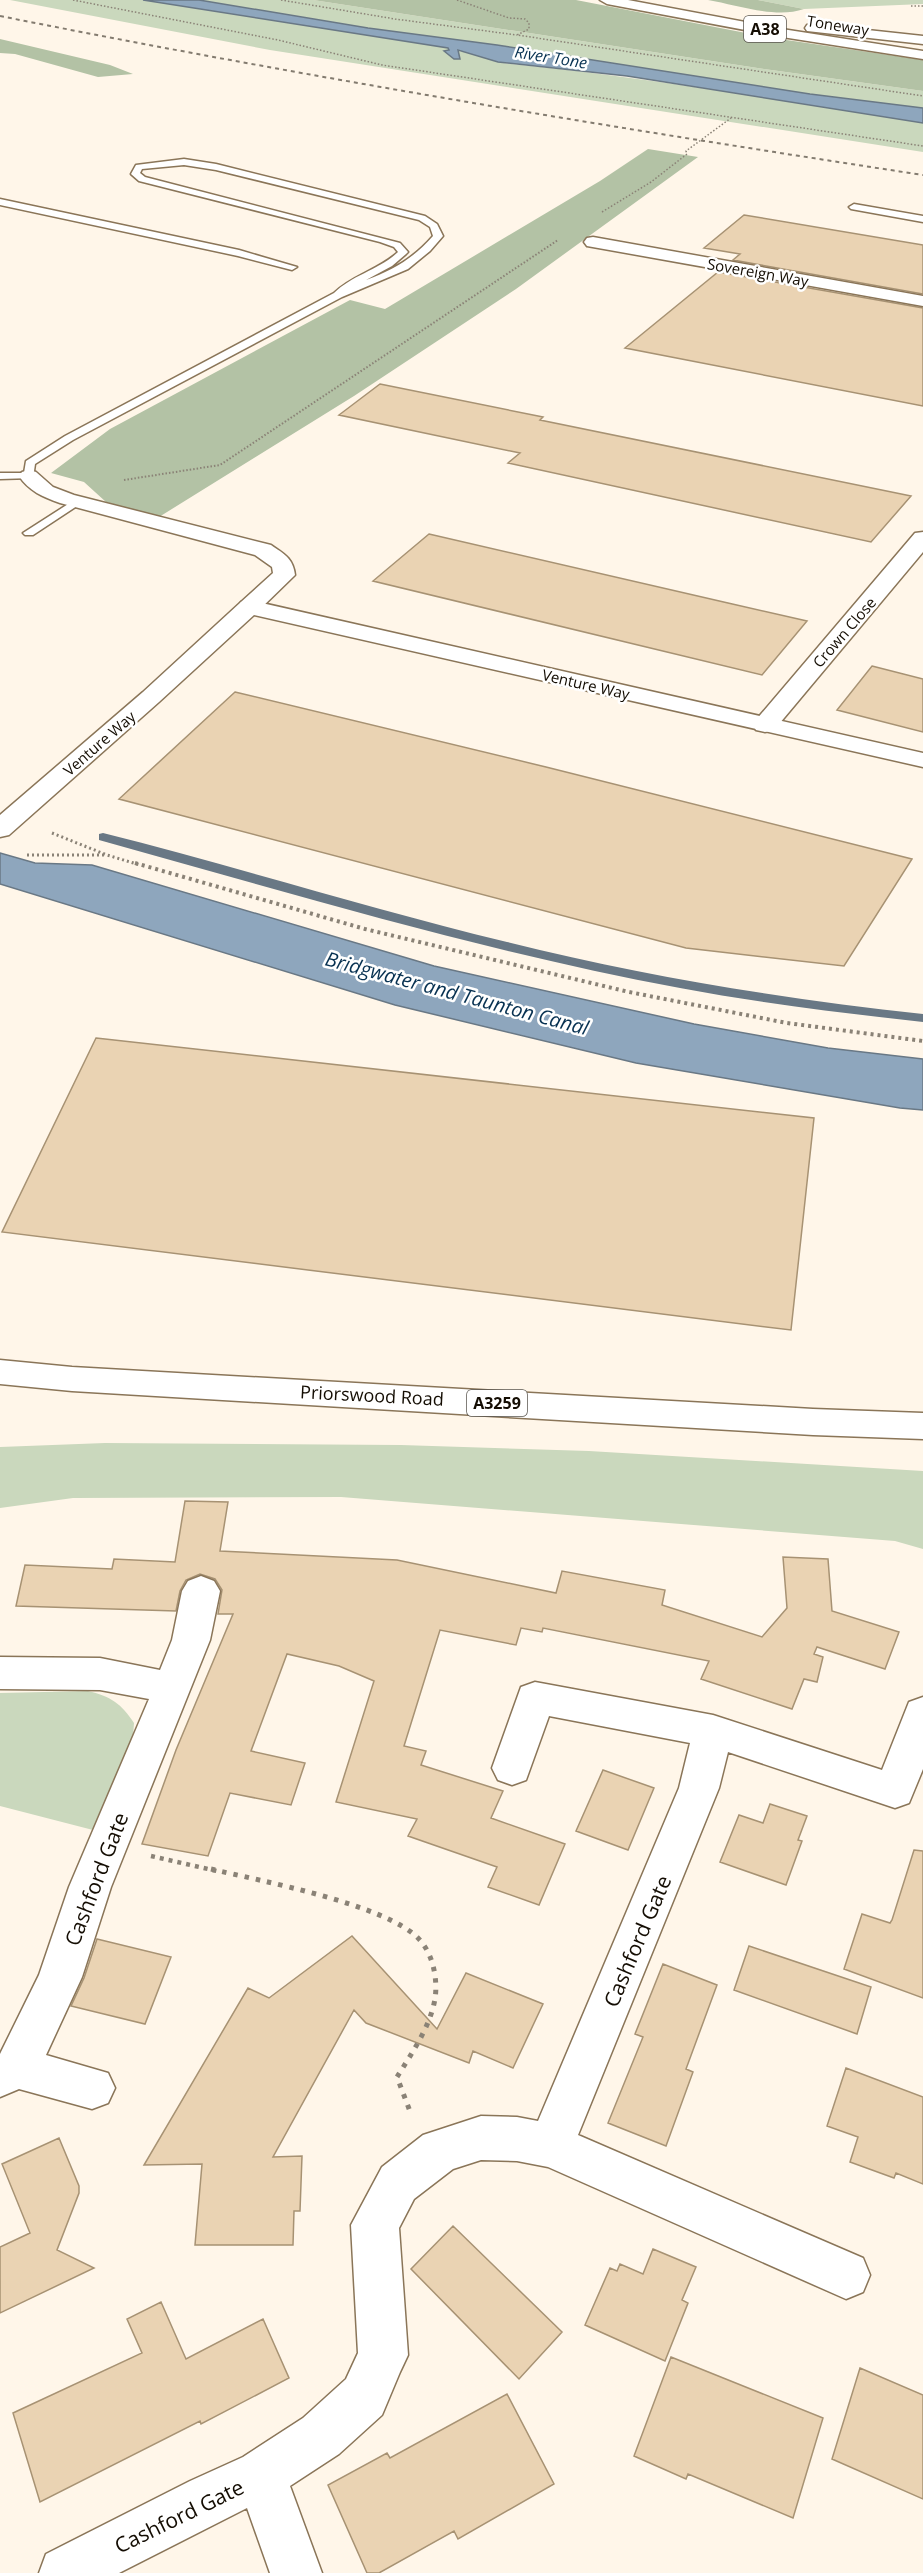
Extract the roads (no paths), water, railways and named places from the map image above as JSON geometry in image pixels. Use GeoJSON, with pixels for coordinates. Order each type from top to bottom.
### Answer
{"type":"FeatureCollection","features":[{"type":"Feature","properties":{"kind":"street","name":"Toneway"},"geometry":{"type":"LineString","coordinates":[[607,0],[782,33],[923,55]]}},
{"type":"Feature","properties":{"kind":"street","name":"Toneway"},"geometry":{"type":"LineString","coordinates":[[656,0],[923,45]]}},
{"type":"Feature","properties":{"kind":"street"},"geometry":{"type":"LineString","coordinates":[[812,27],[923,40]]}},
{"type":"Feature","properties":{"kind":"street","name":"Sovereign Way"},"geometry":{"type":"LineString","coordinates":[[593,242],[923,302]]}},
{"type":"Feature","properties":{"kind":"street","name":"Venture Way"},"geometry":{"type":"LineString","coordinates":[[6,823],[152,697],[284,575],[283,564],[264,550],[72,500],[46,490],[29,476]]}},
{"type":"Feature","properties":{"kind":"street","name":"Crown Close"},"geometry":{"type":"LineString","coordinates":[[765,725],[923,538]]}},
{"type":"Feature","properties":{"kind":"street","name":"Venture Way"},"geometry":{"type":"LineString","coordinates":[[249,607],[923,760]]}},
{"type":"Feature","properties":{"kind":"street","name":"Priorswood Road"},"geometry":{"type":"LineString","coordinates":[[0,1372],[72,1379],[813,1422],[923,1426]]}},
{"type":"Feature","properties":{"kind":"street","name":"Priorswood Road"},"geometry":{"type":"LineString","coordinates":[[0,1383],[72,1379]]}},
{"type":"Feature","properties":{"kind":"street","name":"Cashford Gate"},"geometry":{"type":"LineString","coordinates":[[92,2088],[8,2072],[60,1977],[90,1887],[173,1688],[190,1640],[201,1591]]}},
{"type":"Feature","properties":{"kind":"street"},"geometry":{"type":"LineString","coordinates":[[0,1673],[100,1674],[173,1688]]}},
{"type":"Feature","properties":{"kind":"street"},"geometry":{"type":"LineString","coordinates":[[512,1768],[535,1698],[713,1731],[895,1791],[923,1713]]}},
{"type":"Feature","properties":{"kind":"street","name":"Cashford Gate"},"geometry":{"type":"LineString","coordinates":[[551,2146],[699,1788],[713,1731]]}},
{"type":"Feature","properties":{"kind":"street","name":"Cashford Gate"},"geometry":{"type":"LineString","coordinates":[[65,2573],[208,2499],[261,2475],[321,2436],[364,2397],[383,2355],[375,2225],[398,2182],[438,2151],[481,2139],[517,2139],[551,2146],[846,2275]]}},
{"type":"Feature","properties":{"kind":"street","name":"Cashford Gate"},"geometry":{"type":"LineString","coordinates":[[261,2475],[296,2573]]}},
{"type":"Feature","properties":{"kind":"lane"},"geometry":{"type":"LineString","coordinates":[[0,476],[29,476],[30,463],[69,438],[339,294],[397,272],[426,252],[438,236],[434,226],[422,218],[216,167],[184,162],[139,167],[135,174],[142,179],[383,240],[397,246],[403,252],[394,262],[346,287],[339,294]]}},
{"type":"Feature","properties":{"kind":"lane"},"geometry":{"type":"LineString","coordinates":[[0,202],[239,253],[292,267]]}},
{"type":"Feature","properties":{"kind":"lane"},"geometry":{"type":"LineString","coordinates":[[854,207],[923,219]]}},
{"type":"Feature","properties":{"kind":"lane"},"geometry":{"type":"LineString","coordinates":[[29,533],[72,500]]}},
{"type":"Feature","properties":{"kind":"water","name":"River Tone"},"geometry":{"type":"Polygon","coordinates":[[[143,0],[199,0],[368,28],[497,45],[810,94],[923,108],[923,123],[627,76],[498,62],[458,50],[460,59],[454,59],[444,51],[449,50],[448,48],[143,0]]]}},
{"type":"Feature","properties":{"kind":"water","name":"Bridgwater and Taunton Canal"},"geometry":{"type":"Polygon","coordinates":[[[0,853],[35,863],[92,865],[434,966],[694,1024],[828,1048],[923,1059],[923,1110],[636,1063],[395,1005],[0,884],[0,853]]]}},
{"type":"Feature","properties":{"kind":"waterway"},"geometry":{"type":"LineString","coordinates":[[103,837],[372,912],[576,962],[748,996],[923,1018]]}},
{"type":"Feature","properties":{"kind":"railway"},"geometry":{"type":"LineString","coordinates":[[0,16],[460,101],[923,175]]}}]}
